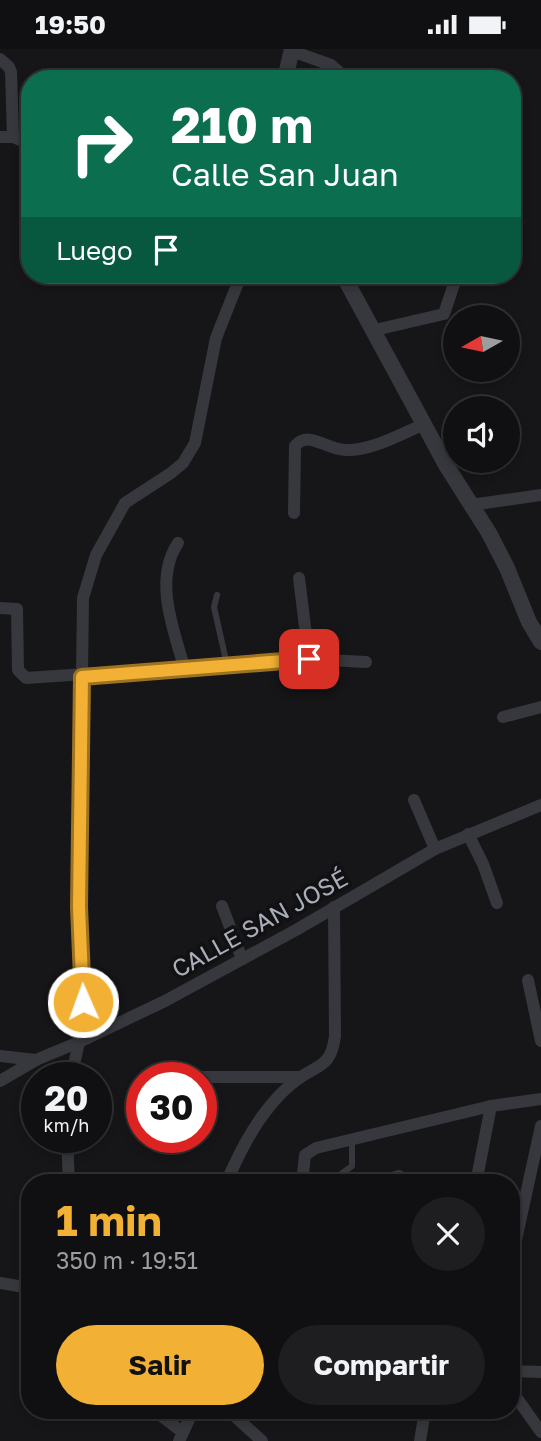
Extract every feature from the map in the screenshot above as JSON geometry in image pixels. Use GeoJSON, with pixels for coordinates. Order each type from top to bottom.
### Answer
{"type":"FeatureCollection","features":[{"type":"Feature","properties":{"kind":"street"},"geometry":{"type":"LineString","coordinates":[[287,70],[292,50],[331,65],[337,70]]}},
{"type":"Feature","properties":{"kind":"street"},"geometry":{"type":"LineString","coordinates":[[0,59],[11,72],[7,137]]}},
{"type":"Feature","properties":{"kind":"street"},"geometry":{"type":"LineString","coordinates":[[75,1062],[83,1002],[79,907],[83,598],[96,555],[125,503],[183,463],[195,443],[216,338],[237,284]]}},
{"type":"Feature","properties":{"kind":"street"},"geometry":{"type":"LineString","coordinates":[[348,284],[507,568],[529,622],[541,642]]}},
{"type":"Feature","properties":{"kind":"street"},"geometry":{"type":"LineString","coordinates":[[375,330],[444,314],[454,284]]}},
{"type":"Feature","properties":{"kind":"street"},"geometry":{"type":"LineString","coordinates":[[295,513],[295,446],[299,441],[310,438],[332,449],[362,449],[425,424]]}},
{"type":"Feature","properties":{"kind":"street"},"geometry":{"type":"LineString","coordinates":[[471,505],[541,495]]}},
{"type":"Feature","properties":{"kind":"street"},"geometry":{"type":"LineString","coordinates":[[178,543],[172,552],[166,575],[169,609],[185,670]]}},
{"type":"Feature","properties":{"kind":"street"},"geometry":{"type":"LineString","coordinates":[[299,578],[309,659]]}},
{"type":"Feature","properties":{"kind":"street"},"geometry":{"type":"LineString","coordinates":[[0,608],[14,607],[18,612],[18,666],[21,676],[82,677],[309,659],[366,662]]}},
{"type":"Feature","properties":{"kind":"street"},"geometry":{"type":"LineString","coordinates":[[503,717],[541,707]]}},
{"type":"Feature","properties":{"kind":"street"},"geometry":{"type":"LineString","coordinates":[[414,800],[435,849]]}},
{"type":"Feature","properties":{"kind":"street","name":"CALLE SAN JOSÉ"},"geometry":{"type":"LineString","coordinates":[[0,1081],[36,1060],[164,1001],[435,849],[541,805]]}},
{"type":"Feature","properties":{"kind":"street"},"geometry":{"type":"LineString","coordinates":[[468,834],[483,864],[497,903]]}},
{"type":"Feature","properties":{"kind":"street"},"geometry":{"type":"LineString","coordinates":[[222,906],[242,959]]}},
{"type":"Feature","properties":{"kind":"street"},"geometry":{"type":"LineString","coordinates":[[230,1174],[254,1127],[277,1098],[301,1077],[328,1060],[334,1048],[334,907]]}},
{"type":"Feature","properties":{"kind":"street"},"geometry":{"type":"LineString","coordinates":[[528,980],[541,1041]]}},
{"type":"Feature","properties":{"kind":"street"},"geometry":{"type":"LineString","coordinates":[[0,1056],[36,1060]]}},
{"type":"Feature","properties":{"kind":"street"},"geometry":{"type":"LineString","coordinates":[[217,1077],[301,1077]]}},
{"type":"Feature","properties":{"kind":"street"},"geometry":{"type":"LineString","coordinates":[[302,1174],[302,1162],[309,1151],[491,1106],[541,1098]]}},
{"type":"Feature","properties":{"kind":"street"},"geometry":{"type":"LineString","coordinates":[[478,1174],[491,1106]]}},
{"type":"Feature","properties":{"kind":"street"},"geometry":{"type":"LineString","coordinates":[[520,1222],[541,1126]]}},
{"type":"Feature","properties":{"kind":"street"},"geometry":{"type":"LineString","coordinates":[[68,1153],[69,1174]]}},
{"type":"Feature","properties":{"kind":"street"},"geometry":{"type":"LineString","coordinates":[[0,1283],[21,1286]]}},
{"type":"Feature","properties":{"kind":"street"},"geometry":{"type":"LineString","coordinates":[[520,1371],[541,1372]]}},
{"type":"Feature","properties":{"kind":"street"},"geometry":{"type":"LineString","coordinates":[[520,1403],[541,1432]]}},
{"type":"Feature","properties":{"kind":"street"},"geometry":{"type":"LineString","coordinates":[[163,1419],[180,1436],[189,1419]]}},
{"type":"Feature","properties":{"kind":"street"},"geometry":{"type":"LineString","coordinates":[[238,1419],[262,1441]]}},
{"type":"Feature","properties":{"kind":"street"},"geometry":{"type":"LineString","coordinates":[[420,1441],[424,1419]]}},
{"type":"Feature","properties":{"kind":"lane"},"geometry":{"type":"LineString","coordinates":[[217,595],[215,607],[226,665]]}},
{"type":"Feature","properties":{"kind":"lane"},"geometry":{"type":"LineString","coordinates":[[341,1174],[352,1166],[352,1140]]}},
{"type":"Feature","properties":{"kind":"route"},"geometry":{"type":"LineString","coordinates":[[83,1002],[79,907],[82,677],[309,659]]}}]}
